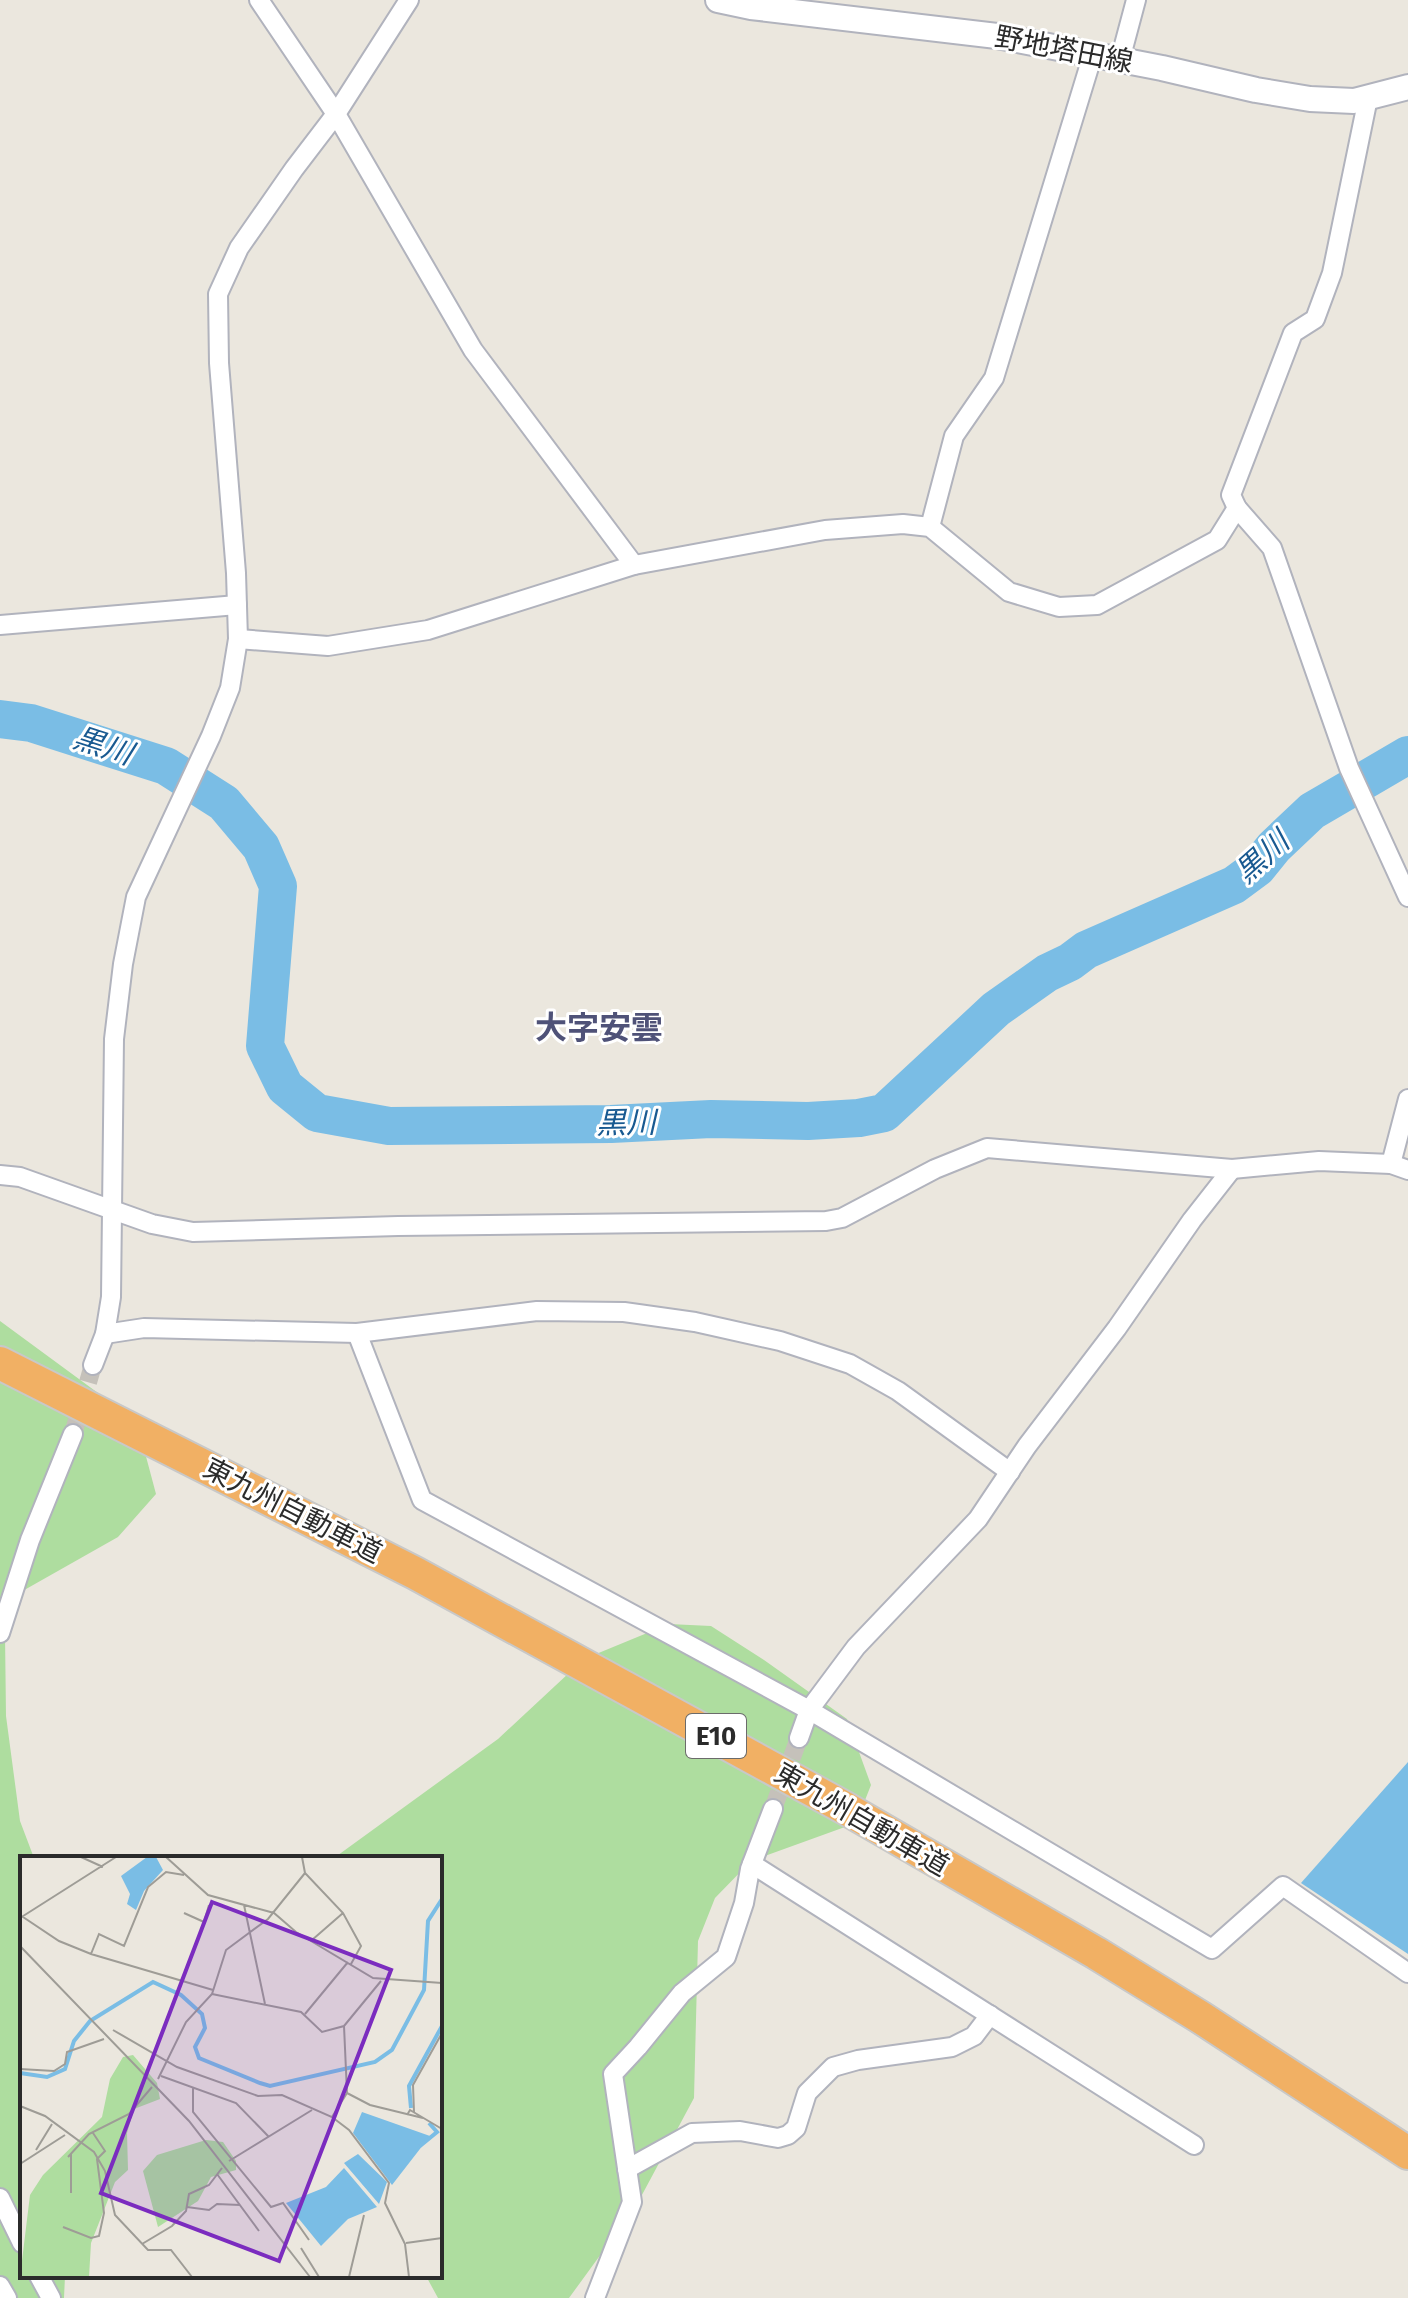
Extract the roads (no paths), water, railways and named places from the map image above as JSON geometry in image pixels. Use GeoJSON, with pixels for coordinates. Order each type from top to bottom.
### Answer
{"type":"FeatureCollection","features":[{"type":"Feature","properties":{"kind":"highway","name":"東九州自動車道"},"geometry":{"type":"LineString","coordinates":[[0,1363],[415,1573],[845,1808],[1109,1961],[1408,2153]]}},
{"type":"Feature","properties":{"kind":"main road","name":"野地塔田線"},"geometry":{"type":"LineString","coordinates":[[718,0],[782,5],[939,28],[1093,54],[1310,99],[1354,101],[1408,87]]}},
{"type":"Feature","properties":{"kind":"street"},"geometry":{"type":"LineString","coordinates":[[259,0],[336,114],[473,350],[634,565]]}},
{"type":"Feature","properties":{"kind":"street"},"geometry":{"type":"LineString","coordinates":[[93,1365],[105,1334],[111,1297],[114,1039],[123,964],[136,897],[230,688],[238,639],[220,393],[218,294],[239,248],[336,114],[409,0]]}},
{"type":"Feature","properties":{"kind":"street"},"geometry":{"type":"LineString","coordinates":[[1120,60],[1136,0]]}},
{"type":"Feature","properties":{"kind":"street"},"geometry":{"type":"LineString","coordinates":[[930,527],[954,436],[994,378],[1093,54]]}},
{"type":"Feature","properties":{"kind":"street"},"geometry":{"type":"LineString","coordinates":[[1368,98],[1332,273],[1315,319],[1293,333],[1231,495],[1237,508],[1272,548],[1349,768],[1408,897]]}},
{"type":"Feature","properties":{"kind":"street"},"geometry":{"type":"LineString","coordinates":[[238,639],[328,646],[428,630],[634,565],[825,530],[903,524],[930,527],[1009,592],[1059,607],[1097,605],[1217,540],[1237,508]]}},
{"type":"Feature","properties":{"kind":"street"},"geometry":{"type":"LineString","coordinates":[[0,625],[237,605]]}},
{"type":"Feature","properties":{"kind":"street"},"geometry":{"type":"LineString","coordinates":[[0,1175],[20,1177],[152,1224],[193,1232],[398,1226],[826,1221],[842,1218],[935,1169],[987,1148],[1232,1169],[1319,1161],[1399,1167],[1408,1099]]}},
{"type":"Feature","properties":{"kind":"street"},"geometry":{"type":"LineString","coordinates":[[799,1738],[809,1710],[856,1647],[978,1519],[1192,1220],[1232,1169]]}},
{"type":"Feature","properties":{"kind":"street"},"geometry":{"type":"LineString","coordinates":[[105,1334],[144,1328],[357,1333],[537,1311],[624,1312],[695,1322],[780,1341],[850,1364],[898,1391],[1010,1472]]}},
{"type":"Feature","properties":{"kind":"street"},"geometry":{"type":"LineString","coordinates":[[357,1333],[422,1500],[809,1710],[1212,1949],[1283,1886],[1408,1973]]}},
{"type":"Feature","properties":{"kind":"street"},"geometry":{"type":"LineString","coordinates":[[0,1633],[30,1540],[73,1434]]}},
{"type":"Feature","properties":{"kind":"street"},"geometry":{"type":"LineString","coordinates":[[595,2298],[632,2202],[613,2074],[682,1993],[726,1957],[744,1903],[752,1864],[773,1809]]}},
{"type":"Feature","properties":{"kind":"street"},"geometry":{"type":"LineString","coordinates":[[752,1864],[1194,2145]]}},
{"type":"Feature","properties":{"kind":"street"},"geometry":{"type":"LineString","coordinates":[[627,2169],[692,2133],[740,2131],[778,2138],[788,2135],[796,2128],[807,2093],[833,2067],[858,2060],[952,2047],[974,2036],[990,2015]]}},
{"type":"Feature","properties":{"kind":"street"},"geometry":{"type":"LineString","coordinates":[[0,2198],[20,2239]]}},
{"type":"Feature","properties":{"kind":"street"},"geometry":{"type":"LineString","coordinates":[[40,2278],[51,2298]]}},
{"type":"Feature","properties":{"kind":"street"},"geometry":{"type":"LineString","coordinates":[[0,2286],[7,2298]]}},
{"type":"Feature","properties":{"kind":"water"},"geometry":{"type":"Polygon","coordinates":[[[1408,1762],[1408,1954],[1301,1883],[1408,1762]]]}},
{"type":"Feature","properties":{"kind":"waterway","name":"黒川"},"geometry":{"type":"LineString","coordinates":[[0,719],[31,723],[166,766],[224,803],[261,847],[278,886],[265,1046],[285,1087],[317,1113],[389,1126],[611,1124],[711,1119],[808,1121],[884,1113],[996,1009],[1047,973],[1086,950],[1234,885],[1257,868],[1312,811],[1408,755]]}},
{"type":"Feature","properties":{"kind":"tunnel"},"geometry":{"type":"LineString","coordinates":[[73,1434],[93,1365]]}},
{"type":"Feature","properties":{"kind":"tunnel"},"geometry":{"type":"LineString","coordinates":[[773,1809],[799,1738]]}},
{"type":"Feature","properties":{"kind":"district","name":"大字安雲"},"geometry":{"type":"Point","coordinates":[599,1028]}}]}
